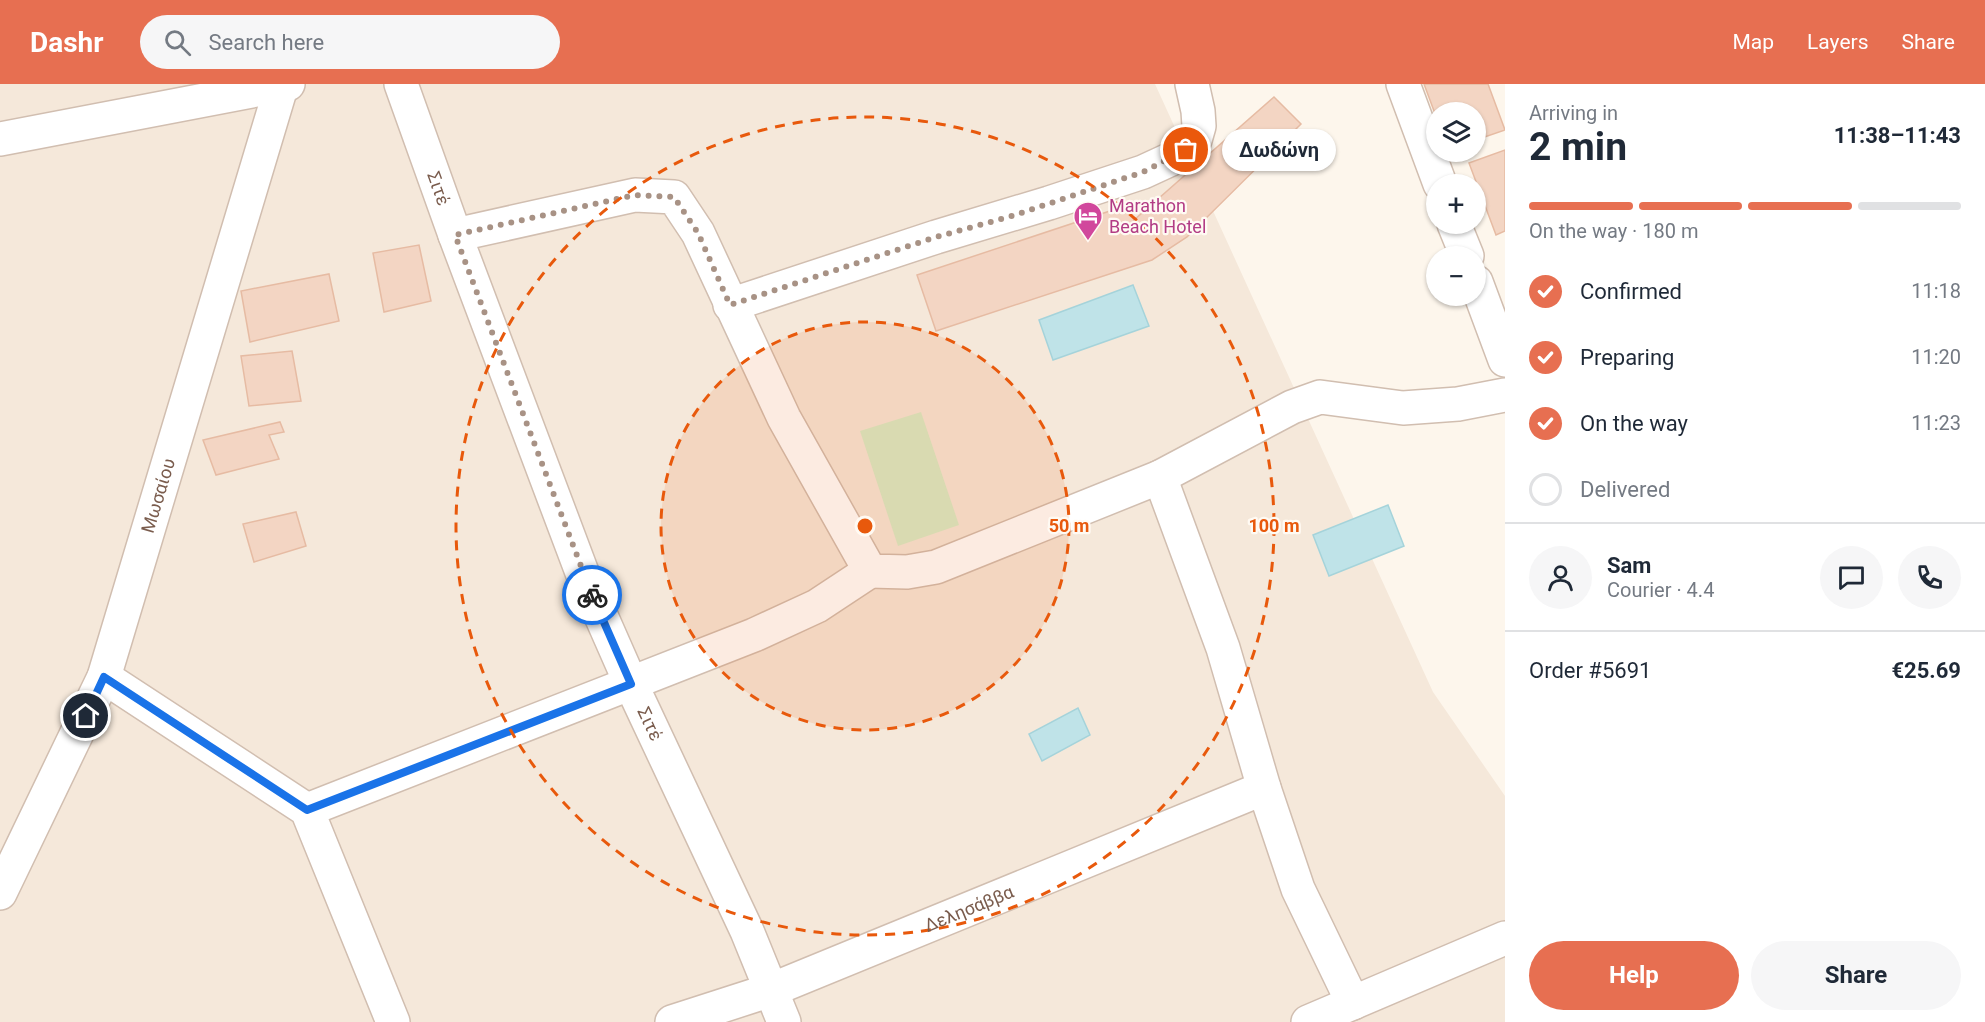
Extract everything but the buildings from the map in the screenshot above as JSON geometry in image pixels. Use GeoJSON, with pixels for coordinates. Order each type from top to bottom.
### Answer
{"type":"FeatureCollection","features":[{"type":"Feature","properties":{"kind":"street"},"geometry":{"type":"LineString","coordinates":[[0,139],[284,84]]}},
{"type":"Feature","properties":{"kind":"street","name":"Μωσαίου"},"geometry":{"type":"LineString","coordinates":[[0,893],[104,677],[284,84]]}},
{"type":"Feature","properties":{"kind":"street","name":"Σιτέ"},"geometry":{"type":"LineString","coordinates":[[401,84],[583,576],[742,920],[784,1022]]}},
{"type":"Feature","properties":{"kind":"street"},"geometry":{"type":"LineString","coordinates":[[730,305],[936,237],[1049,204],[1143,172],[1169,160],[1186,150],[1195,140],[1199,126],[1192,84]]}},
{"type":"Feature","properties":{"kind":"street"},"geometry":{"type":"LineString","coordinates":[[1403,84],[1436,174]]}},
{"type":"Feature","properties":{"kind":"street"},"geometry":{"type":"LineString","coordinates":[[455,235],[635,195],[674,197],[698,233],[784,418],[870,571]]}},
{"type":"Feature","properties":{"kind":"street"},"geometry":{"type":"LineString","coordinates":[[1485,306],[1505,360]]}},
{"type":"Feature","properties":{"kind":"street"},"geometry":{"type":"LineString","coordinates":[[307,810],[754,635],[817,606],[870,571],[907,572],[936,567],[1160,477],[1292,407],[1320,397],[1403,408],[1458,404],[1505,395]]}},
{"type":"Feature","properties":{"kind":"street"},"geometry":{"type":"LineString","coordinates":[[1160,477],[1223,648],[1264,788],[1298,888],[1353,1003]]}},
{"type":"Feature","properties":{"kind":"street"},"geometry":{"type":"LineString","coordinates":[[104,677],[307,810],[393,1022]]}},
{"type":"Feature","properties":{"kind":"street","name":"Δελησάββα"},"geometry":{"type":"LineString","coordinates":[[672,1022],[771,990],[1264,788]]}},
{"type":"Feature","properties":{"kind":"street"},"geometry":{"type":"LineString","coordinates":[[1308,1022],[1505,938]]}},
{"type":"Feature","properties":{"kind":"shaded area"},"geometry":{"type":"Polygon","coordinates":[[[0,84],[1155,84],[1433,692],[1505,796],[1505,1022],[0,1022],[0,84]]]}},
{"type":"Feature","properties":{"kind":"green space"},"geometry":{"type":"Polygon","coordinates":[[[921,412],[959,525],[898,546],[860,431],[921,412]]]}},
{"type":"Feature","properties":{"kind":"water"},"geometry":{"type":"Polygon","coordinates":[[[1133,285],[1149,326],[1053,360],[1039,320],[1133,285]]]}},
{"type":"Feature","properties":{"kind":"water"},"geometry":{"type":"Polygon","coordinates":[[[1388,505],[1404,546],[1329,576],[1313,535],[1388,505]]]}},
{"type":"Feature","properties":{"kind":"water"},"geometry":{"type":"Polygon","coordinates":[[[1078,708],[1090,735],[1042,761],[1029,734],[1078,708]]]}},
{"type":"Feature","properties":{"kind":"way so far"},"geometry":{"type":"LineString","coordinates":[[592,595],[455,235],[635,195],[674,197],[698,233],[730,305],[1143,172],[1186,150]]}},
{"type":"Feature","properties":{"kind":"place","name":"Δωδώνη"},"geometry":{"type":"Point","coordinates":[1186,150]}},
{"type":"Feature","properties":{"kind":"place","name":"Marathon Beach Hotel"},"geometry":{"type":"Point","coordinates":[1088,242]}},
{"type":"Feature","properties":{"kind":"route"},"geometry":{"type":"LineString","coordinates":[[86,716],[104,677],[307,810],[631,684],[592,595]]}}]}
